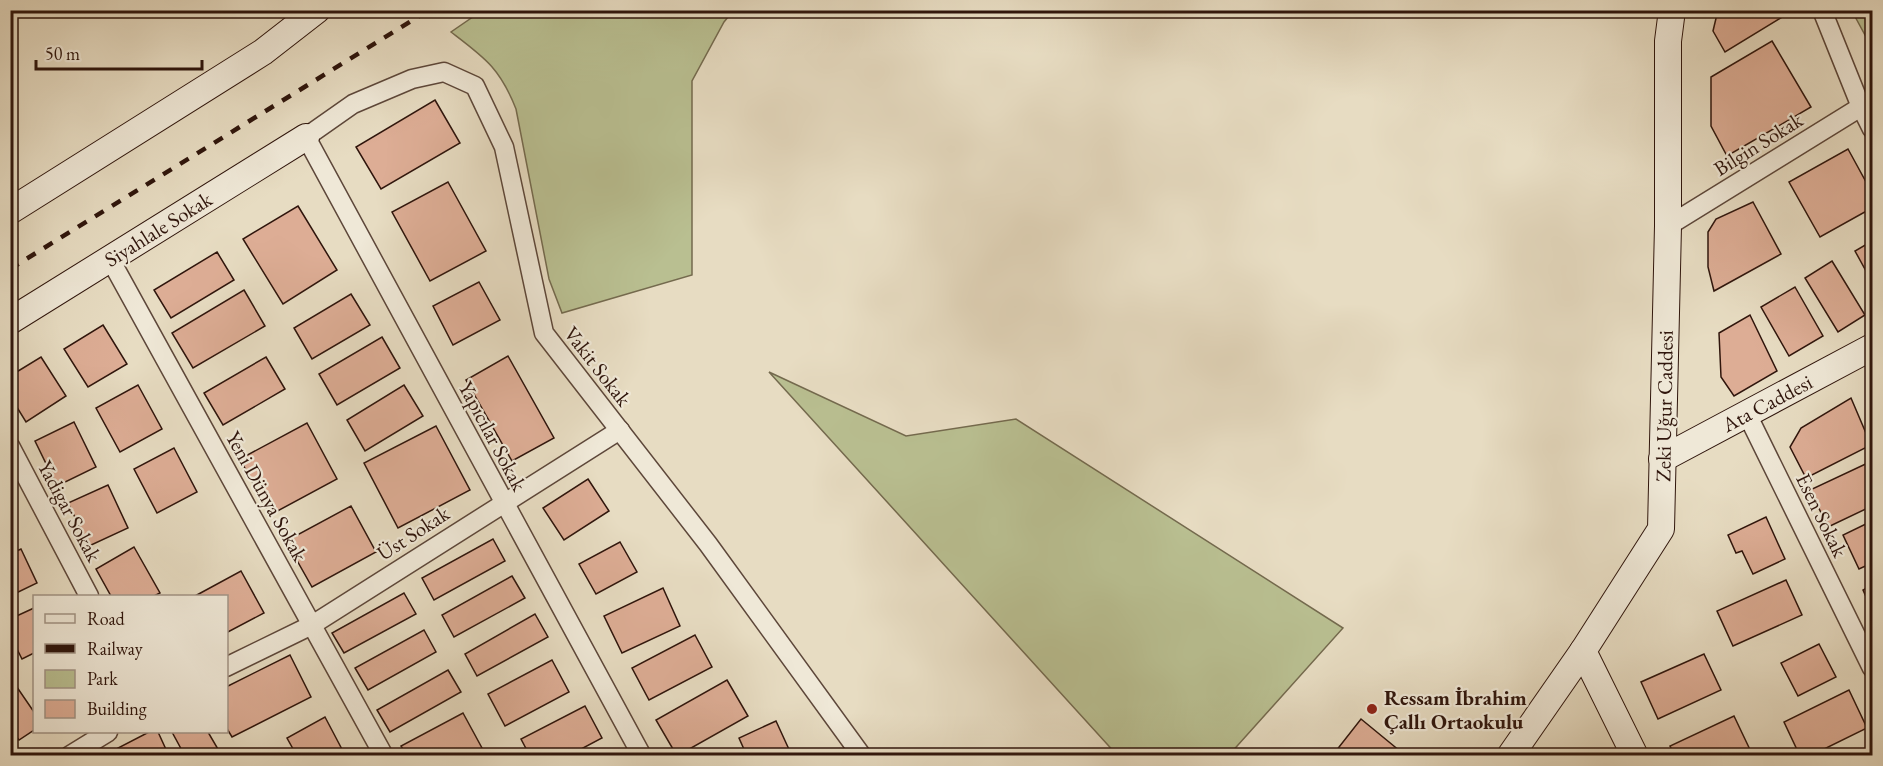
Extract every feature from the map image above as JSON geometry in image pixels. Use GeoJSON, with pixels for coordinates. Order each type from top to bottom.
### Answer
{"type":"FeatureCollection","features":[{"type":"Feature","properties":{"kind":"street"},"geometry":{"type":"LineString","coordinates":[[10,211],[263,52],[317,10]]}},
{"type":"Feature","properties":{"kind":"street","name":"Zeki Uğur Caddesi"},"geometry":{"type":"LineString","coordinates":[[1510,756],[1583,651],[1661,529],[1668,226],[1668,41],[1671,10]]}},
{"type":"Feature","properties":{"kind":"street"},"geometry":{"type":"LineString","coordinates":[[1822,10],[1867,104],[1872,129]]}},
{"type":"Feature","properties":{"kind":"street","name":"Vakit Sokak"},"geometry":{"type":"LineString","coordinates":[[306,137],[353,104],[412,79],[444,72],[475,86],[504,147],[544,333],[708,544],[862,756]]}},
{"type":"Feature","properties":{"kind":"street","name":"Bilgin Sokak"},"geometry":{"type":"LineString","coordinates":[[1668,226],[1867,104]]}},
{"type":"Feature","properties":{"kind":"street","name":"Siyahlale Sokak"},"geometry":{"type":"LineString","coordinates":[[10,321],[306,137]]}},
{"type":"Feature","properties":{"kind":"street","name":"Yapıcılar Sokak"},"geometry":{"type":"LineString","coordinates":[[306,137],[642,756]]}},
{"type":"Feature","properties":{"kind":"street","name":"Yeni Dünya Sokak"},"geometry":{"type":"LineString","coordinates":[[110,259],[384,756]]}},
{"type":"Feature","properties":{"kind":"street","name":"Ata Caddesi"},"geometry":{"type":"LineString","coordinates":[[1662,459],[1872,347]]}},
{"type":"Feature","properties":{"kind":"street","name":"Esen Sokak"},"geometry":{"type":"LineString","coordinates":[[1747,414],[1872,668]]}},
{"type":"Feature","properties":{"kind":"street","name":"Üst Sokak"},"geometry":{"type":"LineString","coordinates":[[228,666],[312,625],[620,430]]}},
{"type":"Feature","properties":{"kind":"street","name":"Yadigar Sokak"},"geometry":{"type":"LineString","coordinates":[[10,446],[88,595]]}},
{"type":"Feature","properties":{"kind":"street"},"geometry":{"type":"LineString","coordinates":[[1583,651],[1635,756]]}},
{"type":"Feature","properties":{"kind":"street"},"geometry":{"type":"LineString","coordinates":[[69,756],[106,733]]}},
{"type":"Feature","properties":{"kind":"green space"},"geometry":{"type":"Polygon","coordinates":[[[483,10],[733,11],[724,22],[692,81],[692,275],[562,313],[549,279],[516,109],[497,73],[473,49],[451,32],[483,10]]]}},
{"type":"Feature","properties":{"kind":"green space"},"geometry":{"type":"Polygon","coordinates":[[[1852,11],[1872,11],[1872,48],[1852,11]]]}},
{"type":"Feature","properties":{"kind":"green space"},"geometry":{"type":"Polygon","coordinates":[[[769,372],[906,436],[1016,419],[1343,628],[1229,755],[1117,755],[769,372]]]}},
{"type":"Feature","properties":{"kind":"building"},"geometry":{"type":"Polygon","coordinates":[[[1718,10],[1781,10],[1784,16],[1725,52],[1713,31],[1718,10]]]}},
{"type":"Feature","properties":{"kind":"building"},"geometry":{"type":"Polygon","coordinates":[[[1772,41],[1811,107],[1727,156],[1711,126],[1711,77],[1772,41]]]}},
{"type":"Feature","properties":{"kind":"building"},"geometry":{"type":"Polygon","coordinates":[[[435,100],[460,143],[381,189],[356,147],[435,100]]]}},
{"type":"Feature","properties":{"kind":"building"},"geometry":{"type":"Polygon","coordinates":[[[1848,149],[1872,193],[1872,208],[1820,237],[1789,182],[1848,149]]]}},
{"type":"Feature","properties":{"kind":"building"},"geometry":{"type":"Polygon","coordinates":[[[448,182],[486,251],[430,281],[392,212],[448,182]]]}},
{"type":"Feature","properties":{"kind":"building"},"geometry":{"type":"Polygon","coordinates":[[[1753,202],[1781,254],[1714,291],[1708,267],[1708,232],[1716,219],[1753,202]]]}},
{"type":"Feature","properties":{"kind":"building"},"geometry":{"type":"Polygon","coordinates":[[[298,206],[337,270],[283,304],[243,239],[298,206]]]}},
{"type":"Feature","properties":{"kind":"building"},"geometry":{"type":"Polygon","coordinates":[[[1872,241],[1872,282],[1855,251],[1872,241]]]}},
{"type":"Feature","properties":{"kind":"building"},"geometry":{"type":"Polygon","coordinates":[[[217,252],[234,280],[171,318],[154,290],[217,252]]]}},
{"type":"Feature","properties":{"kind":"building"},"geometry":{"type":"Polygon","coordinates":[[[1832,261],[1865,315],[1838,332],[1805,278],[1832,261]]]}},
{"type":"Feature","properties":{"kind":"building"},"geometry":{"type":"Polygon","coordinates":[[[479,282],[500,320],[453,345],[433,306],[479,282]]]}},
{"type":"Feature","properties":{"kind":"building"},"geometry":{"type":"Polygon","coordinates":[[[1795,287],[1823,336],[1789,356],[1761,307],[1795,287]]]}},
{"type":"Feature","properties":{"kind":"building"},"geometry":{"type":"Polygon","coordinates":[[[244,290],[265,326],[193,368],[172,333],[244,290]]]}},
{"type":"Feature","properties":{"kind":"building"},"geometry":{"type":"Polygon","coordinates":[[[351,294],[370,325],[312,359],[294,328],[351,294]]]}},
{"type":"Feature","properties":{"kind":"building"},"geometry":{"type":"Polygon","coordinates":[[[1750,315],[1777,371],[1734,396],[1721,377],[1719,333],[1750,315]]]}},
{"type":"Feature","properties":{"kind":"building"},"geometry":{"type":"Polygon","coordinates":[[[103,325],[127,364],[88,387],[64,349],[103,325]]]}},
{"type":"Feature","properties":{"kind":"building"},"geometry":{"type":"Polygon","coordinates":[[[382,337],[400,368],[337,405],[319,374],[382,337]]]}},
{"type":"Feature","properties":{"kind":"building"},"geometry":{"type":"Polygon","coordinates":[[[508,356],[554,438],[512,461],[466,380],[508,356]]]}},
{"type":"Feature","properties":{"kind":"building"},"geometry":{"type":"Polygon","coordinates":[[[41,357],[66,396],[26,422],[10,396],[10,376],[41,357]]]}},
{"type":"Feature","properties":{"kind":"building"},"geometry":{"type":"Polygon","coordinates":[[[266,357],[285,389],[223,425],[204,393],[266,357]]]}},
{"type":"Feature","properties":{"kind":"building"},"geometry":{"type":"Polygon","coordinates":[[[138,385],[162,429],[120,452],[96,408],[138,385]]]}},
{"type":"Feature","properties":{"kind":"building"},"geometry":{"type":"Polygon","coordinates":[[[404,385],[423,416],[365,451],[347,420],[404,385]]]}},
{"type":"Feature","properties":{"kind":"building"},"geometry":{"type":"Polygon","coordinates":[[[1851,398],[1871,445],[1806,478],[1790,447],[1801,428],[1851,398]]]}},
{"type":"Feature","properties":{"kind":"building"},"geometry":{"type":"Polygon","coordinates":[[[74,422],[96,467],[57,486],[35,441],[74,422]]]}},
{"type":"Feature","properties":{"kind":"building"},"geometry":{"type":"Polygon","coordinates":[[[307,423],[337,479],[270,515],[240,459],[307,423]]]}},
{"type":"Feature","properties":{"kind":"building"},"geometry":{"type":"Polygon","coordinates":[[[436,426],[470,490],[398,528],[364,463],[436,426]]]}},
{"type":"Feature","properties":{"kind":"building"},"geometry":{"type":"Polygon","coordinates":[[[174,448],[197,492],[157,513],[134,469],[174,448]]]}},
{"type":"Feature","properties":{"kind":"building"},"geometry":{"type":"Polygon","coordinates":[[[1872,461],[1872,506],[1828,527],[1810,490],[1872,461]]]}},
{"type":"Feature","properties":{"kind":"building"},"geometry":{"type":"Polygon","coordinates":[[[588,479],[609,511],[564,540],[543,508],[588,479]]]}},
{"type":"Feature","properties":{"kind":"building"},"geometry":{"type":"Polygon","coordinates":[[[108,485],[128,528],[89,546],[68,503],[108,485]]]}},
{"type":"Feature","properties":{"kind":"building"},"geometry":{"type":"Polygon","coordinates":[[[351,506],[376,552],[312,587],[286,541],[351,506]]]}},
{"type":"Feature","properties":{"kind":"building"},"geometry":{"type":"Polygon","coordinates":[[[1766,517],[1785,559],[1753,574],[1742,551],[1736,553],[1728,535],[1766,517]]]}},
{"type":"Feature","properties":{"kind":"building"},"geometry":{"type":"Polygon","coordinates":[[[1872,521],[1872,563],[1859,569],[1843,535],[1872,521]]]}},
{"type":"Feature","properties":{"kind":"building"},"geometry":{"type":"Polygon","coordinates":[[[493,539],[505,561],[434,600],[422,578],[493,539]]]}},
{"type":"Feature","properties":{"kind":"building"},"geometry":{"type":"Polygon","coordinates":[[[620,542],[637,572],[596,594],[579,564],[620,542]]]}},
{"type":"Feature","properties":{"kind":"building"},"geometry":{"type":"Polygon","coordinates":[[[134,547],[160,593],[156,595],[110,595],[96,569],[134,547]]]}},
{"type":"Feature","properties":{"kind":"building"},"geometry":{"type":"Polygon","coordinates":[[[21,549],[37,583],[10,596],[10,554],[21,549]]]}},
{"type":"Feature","properties":{"kind":"building"},"geometry":{"type":"Polygon","coordinates":[[[241,571],[264,613],[228,632],[228,595],[197,595],[241,571]]]}},
{"type":"Feature","properties":{"kind":"building"},"geometry":{"type":"Polygon","coordinates":[[[512,576],[525,598],[454,637],[442,615],[512,576]]]}},
{"type":"Feature","properties":{"kind":"building"},"geometry":{"type":"Polygon","coordinates":[[[1786,580],[1802,615],[1733,646],[1717,611],[1786,580]]]}},
{"type":"Feature","properties":{"kind":"building"},"geometry":{"type":"Polygon","coordinates":[[[1872,585],[1872,610],[1863,590],[1872,585]]]}},
{"type":"Feature","properties":{"kind":"building"},"geometry":{"type":"Polygon","coordinates":[[[663,588],[680,626],[622,653],[604,616],[663,588]]]}},
{"type":"Feature","properties":{"kind":"building"},"geometry":{"type":"Polygon","coordinates":[[[404,593],[416,614],[344,653],[332,633],[404,593]]]}},
{"type":"Feature","properties":{"kind":"building"},"geometry":{"type":"Polygon","coordinates":[[[33,608],[33,654],[22,659],[10,635],[10,619],[33,608]]]}},
{"type":"Feature","properties":{"kind":"building"},"geometry":{"type":"Polygon","coordinates":[[[535,614],[548,637],[477,676],[465,654],[535,614]]]}},
{"type":"Feature","properties":{"kind":"building"},"geometry":{"type":"Polygon","coordinates":[[[424,630],[436,652],[368,690],[355,668],[424,630]]]}},
{"type":"Feature","properties":{"kind":"building"},"geometry":{"type":"Polygon","coordinates":[[[695,635],[712,667],[649,700],[632,668],[695,635]]]}},
{"type":"Feature","properties":{"kind":"building"},"geometry":{"type":"Polygon","coordinates":[[[1819,644],[1836,677],[1798,696],[1781,663],[1819,644]]]}},
{"type":"Feature","properties":{"kind":"building"},"geometry":{"type":"Polygon","coordinates":[[[1704,654],[1721,690],[1658,719],[1641,682],[1704,654]]]}},
{"type":"Feature","properties":{"kind":"building"},"geometry":{"type":"Polygon","coordinates":[[[290,655],[311,697],[232,737],[228,730],[228,686],[290,655]]]}},
{"type":"Feature","properties":{"kind":"building"},"geometry":{"type":"Polygon","coordinates":[[[552,660],[569,692],[505,726],[488,694],[552,660]]]}},
{"type":"Feature","properties":{"kind":"building"},"geometry":{"type":"Polygon","coordinates":[[[448,670],[461,692],[390,732],[377,710],[448,670]]]}},
{"type":"Feature","properties":{"kind":"building"},"geometry":{"type":"Polygon","coordinates":[[[10,677],[33,711],[33,731],[19,740],[10,729],[10,677]]]}},
{"type":"Feature","properties":{"kind":"building"},"geometry":{"type":"Polygon","coordinates":[[[727,680],[748,716],[677,756],[656,720],[727,680]]]}},
{"type":"Feature","properties":{"kind":"building"},"geometry":{"type":"Polygon","coordinates":[[[1849,690],[1867,728],[1810,756],[1800,756],[1784,722],[1849,690]]]}},
{"type":"Feature","properties":{"kind":"building"},"geometry":{"type":"Polygon","coordinates":[[[585,706],[602,738],[568,756],[530,756],[521,739],[585,706]]]}},
{"type":"Feature","properties":{"kind":"building"},"geometry":{"type":"Polygon","coordinates":[[[463,713],[482,748],[469,756],[407,756],[401,746],[463,713]]]}},
{"type":"Feature","properties":{"kind":"building"},"geometry":{"type":"Polygon","coordinates":[[[1734,716],[1753,756],[1675,756],[1670,746],[1734,716]]]}},
{"type":"Feature","properties":{"kind":"building"},"geometry":{"type":"Polygon","coordinates":[[[325,717],[345,755],[297,756],[287,738],[325,717]]]}},
{"type":"Feature","properties":{"kind":"building"},"geometry":{"type":"Polygon","coordinates":[[[1361,719],[1406,756],[1332,756],[1361,719]]]}},
{"type":"Feature","properties":{"kind":"building"},"geometry":{"type":"Polygon","coordinates":[[[776,721],[792,756],[747,756],[739,738],[776,721]]]}},
{"type":"Feature","properties":{"kind":"building"},"geometry":{"type":"Polygon","coordinates":[[[147,733],[158,733],[169,756],[122,756],[118,748],[147,733]]]}},
{"type":"Feature","properties":{"kind":"building"},"geometry":{"type":"Polygon","coordinates":[[[173,733],[209,733],[222,756],[185,756],[173,733]]]}},
{"type":"Feature","properties":{"kind":"railway"},"geometry":{"type":"LineString","coordinates":[[10,269],[429,10]]}},
{"type":"Feature","properties":{"kind":"place","name":"Ressam İbrahim Çallı Ortaokulu"},"geometry":{"type":"Point","coordinates":[1372,709]}}]}
